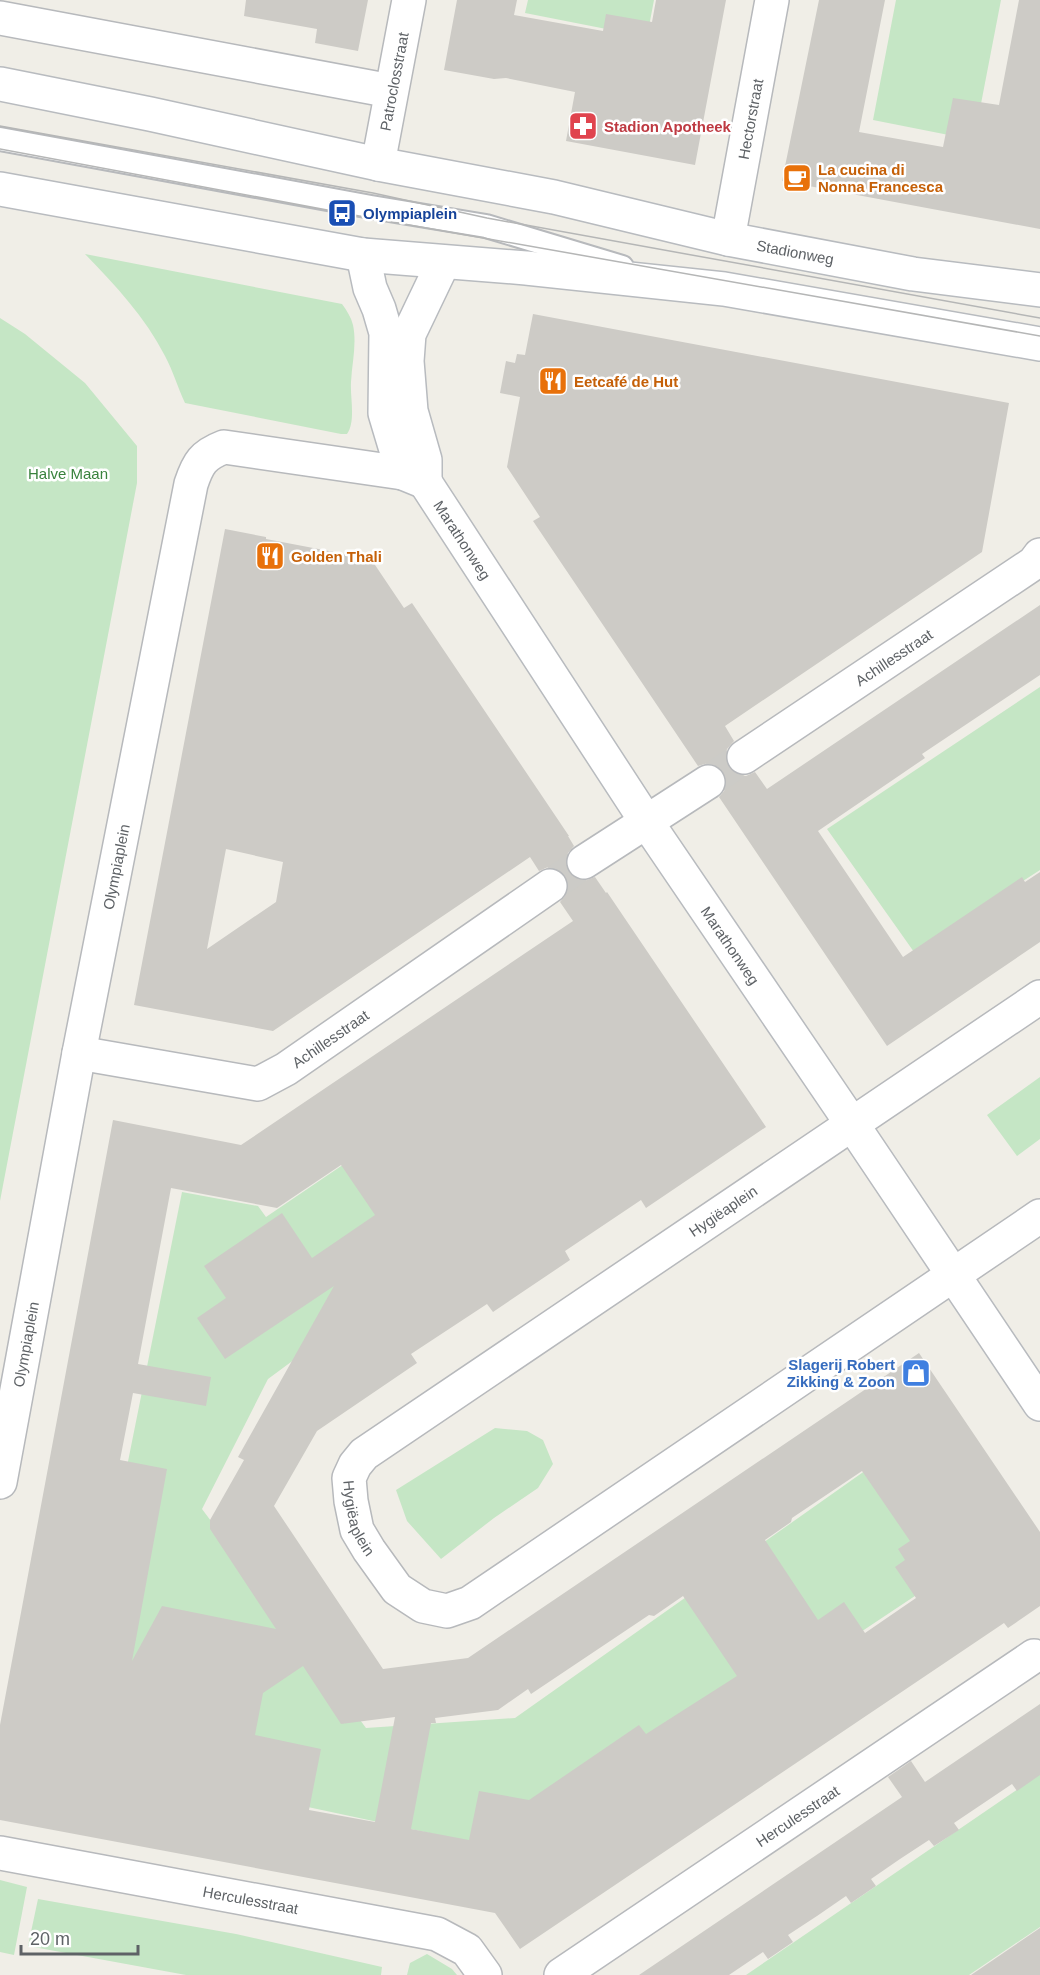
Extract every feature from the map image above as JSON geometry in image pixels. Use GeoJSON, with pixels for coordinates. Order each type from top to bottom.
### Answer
{"type":"FeatureCollection","features":[{"type":"Feature","properties":{"kind":"street","name":"Patroclosstraat"},"geometry":{"type":"LineString","coordinates":[[378,164],[409,0]]}},
{"type":"Feature","properties":{"kind":"street","name":"Hectorstraat"},"geometry":{"type":"LineString","coordinates":[[728,239],[772,0]]}},
{"type":"Feature","properties":{"kind":"street"},"geometry":{"type":"LineString","coordinates":[[0,18],[391,92]]}},
{"type":"Feature","properties":{"kind":"street"},"geometry":{"type":"LineString","coordinates":[[0,84],[378,164]]}},
{"type":"Feature","properties":{"kind":"street","name":"Stadionweg"},"geometry":{"type":"LineString","coordinates":[[378,164],[554,198],[728,239],[913,274],[1040,290]]}},
{"type":"Feature","properties":{"kind":"street"},"geometry":{"type":"LineString","coordinates":[[0,189],[363,255],[670,282],[724,289],[1040,344]]}},
{"type":"Feature","properties":{"kind":"street"},"geometry":{"type":"LineString","coordinates":[[363,255],[370,288],[386,333],[385,413],[414,478]]}},
{"type":"Feature","properties":{"kind":"street"},"geometry":{"type":"LineString","coordinates":[[414,478],[425,460],[411,411],[407,361],[409,334],[443,262]]}},
{"type":"Feature","properties":{"kind":"street","name":"Olympiaplein"},"geometry":{"type":"LineString","coordinates":[[0,1482],[79,1053],[196,468],[205,457],[224,447],[414,478]]}},
{"type":"Feature","properties":{"kind":"street","name":"Marathonweg"},"geometry":{"type":"LineString","coordinates":[[414,478],[1040,1404]]}},
{"type":"Feature","properties":{"kind":"street","name":"Achillesstraat"},"geometry":{"type":"LineString","coordinates":[[744,757],[1034,563],[1040,555]]}},
{"type":"Feature","properties":{"kind":"street"},"geometry":{"type":"LineString","coordinates":[[584,862],[708,782]]}},
{"type":"Feature","properties":{"kind":"street","name":"Achillesstraat"},"geometry":{"type":"LineString","coordinates":[[79,1053],[258,1084],[286,1069],[550,886]]}},
{"type":"Feature","properties":{"kind":"street","name":"Hygiëaplein"},"geometry":{"type":"LineString","coordinates":[[1040,997],[364,1454],[355,1465],[349,1478],[357,1530],[397,1589],[423,1606],[447,1611],[470,1603],[1040,1216]]}},
{"type":"Feature","properties":{"kind":"street","name":"Herculesstraat"},"geometry":{"type":"LineString","coordinates":[[561,1975],[1034,1656]]}},
{"type":"Feature","properties":{"kind":"street","name":"Herculesstraat"},"geometry":{"type":"LineString","coordinates":[[0,1853],[438,1934],[467,1950],[485,1975]]}},
{"type":"Feature","properties":{"kind":"lane"},"geometry":{"type":"LineString","coordinates":[[0,139],[452,220],[510,233],[670,282]]}},
{"type":"Feature","properties":{"kind":"green space"},"geometry":{"type":"Polygon","coordinates":[[[528,0],[654,0],[647,37],[525,13],[528,0]]]}},
{"type":"Feature","properties":{"kind":"green space"},"geometry":{"type":"Polygon","coordinates":[[[896,0],[1001,0],[974,140],[873,120],[896,0]]]}},
{"type":"Feature","properties":{"kind":"green space"},"geometry":{"type":"Polygon","coordinates":[[[85,254],[342,304],[352,322],[355,339],[351,382],[352,416],[347,434],[185,403],[168,362],[148,328],[119,290],[85,254]]]}},
{"type":"Feature","properties":{"kind":"green space","name":"Halve Maan"},"geometry":{"type":"Polygon","coordinates":[[[0,318],[25,334],[85,383],[137,446],[137,483],[0,1201],[0,318]]]}},
{"type":"Feature","properties":{"kind":"green space"},"geometry":{"type":"Polygon","coordinates":[[[1040,687],[1040,870],[914,952],[827,829],[1040,687]]]}},
{"type":"Feature","properties":{"kind":"green space"},"geometry":{"type":"Polygon","coordinates":[[[595,994],[375,1300],[268,1379],[202,1509],[366,1728],[515,1718],[910,1439],[975,1556],[527,1854],[69,1756],[182,1192],[258,1206],[266,1217],[595,994]]]}},
{"type":"Feature","properties":{"kind":"green space"},"geometry":{"type":"Polygon","coordinates":[[[1040,1077],[1040,1139],[1017,1156],[987,1115],[1040,1077]]]}},
{"type":"Feature","properties":{"kind":"green space"},"geometry":{"type":"Polygon","coordinates":[[[495,1428],[527,1431],[543,1440],[553,1464],[538,1488],[441,1559],[407,1521],[396,1490],[495,1428]]]}},
{"type":"Feature","properties":{"kind":"green space"},"geometry":{"type":"Polygon","coordinates":[[[1040,1774],[1040,1927],[969,1975],[746,1975],[1040,1774]]]}},
{"type":"Feature","properties":{"kind":"green space"},"geometry":{"type":"Polygon","coordinates":[[[0,1880],[27,1887],[14,1955],[0,1952],[0,1880]]]}},
{"type":"Feature","properties":{"kind":"green space"},"geometry":{"type":"Polygon","coordinates":[[[38,1899],[236,1934],[382,1967],[381,1975],[186,1975],[28,1946],[38,1899]]]}},
{"type":"Feature","properties":{"kind":"green space"},"geometry":{"type":"Polygon","coordinates":[[[427,1954],[452,1969],[457,1975],[407,1975],[410,1963],[427,1954]]]}},
{"type":"Feature","properties":{"kind":"building"},"geometry":{"type":"Polygon","coordinates":[[[246,0],[368,0],[358,51],[315,43],[317,29],[244,16],[246,0]]]}},
{"type":"Feature","properties":{"kind":"building"},"geometry":{"type":"Polygon","coordinates":[[[457,0],[517,0],[514,15],[603,31],[606,14],[652,22],[656,0],[726,0],[695,165],[566,141],[575,92],[506,78],[494,79],[444,70],[457,0]]]}},
{"type":"Feature","properties":{"kind":"building"},"geometry":{"type":"Polygon","coordinates":[[[819,0],[885,0],[859,132],[943,147],[953,98],[999,105],[1019,0],[1040,0],[1040,229],[782,181],[819,0]]]}},
{"type":"Feature","properties":{"kind":"building"},"geometry":{"type":"Polygon","coordinates":[[[533,314],[1009,403],[982,552],[725,726],[734,741],[727,749],[725,759],[728,767],[736,774],[746,776],[755,772],[767,789],[1040,605],[1040,675],[922,754],[925,758],[818,831],[903,957],[1022,877],[1025,882],[1040,872],[1040,942],[887,1046],[719,797],[725,790],[727,782],[723,771],[716,765],[708,763],[698,766],[533,521],[540,517],[507,467],[520,397],[500,393],[506,361],[515,363],[517,354],[525,355],[533,314]]]}},
{"type":"Feature","properties":{"kind":"building"},"geometry":{"type":"Polygon","coordinates":[[[225,529],[371,559],[404,608],[412,603],[569,836],[574,846],[565,862],[569,873],[576,879],[584,881],[595,877],[607,892],[766,1127],[646,1208],[641,1200],[565,1251],[570,1260],[493,1312],[487,1304],[411,1354],[417,1363],[317,1431],[274,1506],[383,1669],[468,1658],[919,1353],[1040,1532],[1040,1606],[1008,1628],[1004,1623],[520,1949],[495,1913],[0,1820],[0,1725],[113,1120],[241,1145],[573,921],[560,902],[567,893],[569,885],[566,876],[557,869],[548,867],[539,871],[530,857],[273,1031],[134,1005],[225,529]],[[226,849],[207,949],[276,902],[283,862],[226,849]],[[341,1165],[277,1208],[171,1188],[138,1364],[211,1377],[206,1406],[133,1393],[120,1460],[167,1469],[132,1661],[162,1606],[276,1629],[210,1529],[210,1520],[244,1460],[238,1457],[334,1286],[225,1359],[197,1318],[226,1298],[204,1266],[282,1213],[312,1258],[375,1215],[341,1165]],[[862,1471],[792,1518],[791,1522],[765,1540],[818,1620],[844,1602],[865,1633],[916,1598],[895,1567],[905,1560],[898,1549],[910,1541],[862,1471]],[[683,1596],[654,1616],[649,1615],[531,1694],[528,1689],[498,1710],[435,1718],[436,1723],[431,1723],[411,1829],[469,1840],[479,1791],[529,1800],[639,1725],[646,1734],[737,1676],[683,1596]],[[303,1666],[263,1693],[255,1735],[321,1749],[309,1810],[375,1822],[395,1717],[341,1724],[303,1666]]]}},
{"type":"Feature","properties":{"kind":"building"},"geometry":{"type":"Polygon","coordinates":[[[1040,1704],[1040,1775],[1017,1791],[1012,1784],[954,1823],[959,1830],[934,1846],[929,1840],[900,1859],[871,1879],[876,1886],[851,1903],[846,1896],[788,1935],[793,1942],[768,1959],[763,1952],[729,1975],[639,1975],[902,1797],[888,1777],[911,1761],[925,1782],[1040,1704]]]}},
{"type":"Feature","properties":{"kind":"building"},"geometry":{"type":"Polygon","coordinates":[[[1040,1928],[1040,1975],[971,1975],[1040,1928]]]}},
{"type":"Feature","properties":{"kind":"tunnel"},"geometry":{"type":"LineString","coordinates":[[708,782],[744,757]]}},
{"type":"Feature","properties":{"kind":"tunnel"},"geometry":{"type":"LineString","coordinates":[[550,886],[584,862]]}},
{"type":"Feature","properties":{"kind":"tram line"},"geometry":{"type":"LineString","coordinates":[[0,126],[373,193],[487,218],[1040,318]]}},
{"type":"Feature","properties":{"kind":"tram line"},"geometry":{"type":"LineString","coordinates":[[0,149],[370,218],[1040,336]]}},
{"type":"Feature","properties":{"kind":"place","name":"Stadion Apotheek"},"geometry":{"type":"Point","coordinates":[583,126]}},
{"type":"Feature","properties":{"kind":"place","name":"La cucina di Nonna Francesca"},"geometry":{"type":"Point","coordinates":[797,178]}},
{"type":"Feature","properties":{"kind":"place","name":"Olympiaplein"},"geometry":{"type":"Point","coordinates":[342,213]}},
{"type":"Feature","properties":{"kind":"place","name":"Eetcafé de Hut"},"geometry":{"type":"Point","coordinates":[553,381]}},
{"type":"Feature","properties":{"kind":"place","name":"Golden Thali"},"geometry":{"type":"Point","coordinates":[270,556]}},
{"type":"Feature","properties":{"kind":"place","name":"Slagerij Robert Zikking & Zoon"},"geometry":{"type":"Point","coordinates":[916,1373]}}]}
